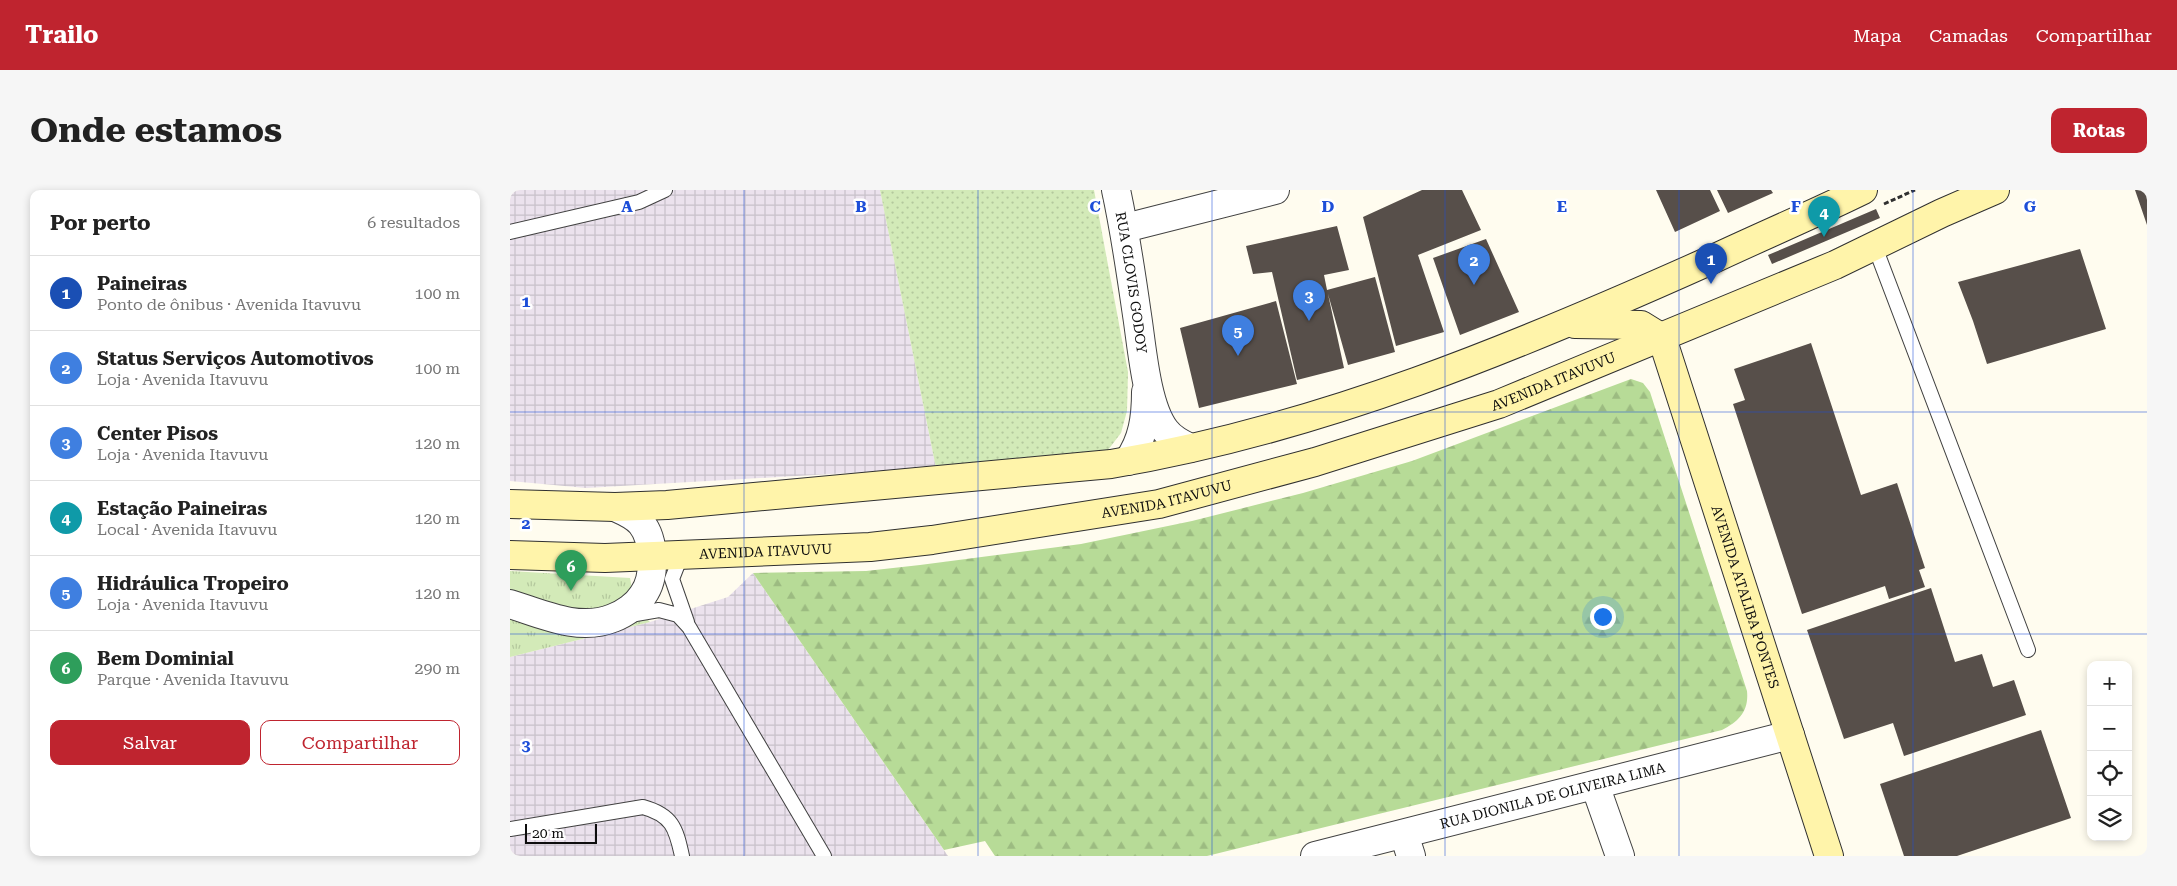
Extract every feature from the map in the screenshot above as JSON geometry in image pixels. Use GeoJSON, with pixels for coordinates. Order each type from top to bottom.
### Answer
{"type":"FeatureCollection","features":[{"type":"Feature","properties":{"kind":"main road","name":"AVENIDA ITAVUVU"},"geometry":{"type":"LineString","coordinates":[[510,555],[605,558],[870,547],[932,540],[1159,504],[1315,462],[1499,404],[1662,338],[1875,246],[1942,213],[1995,190]]}},
{"type":"Feature","properties":{"kind":"main road"},"geometry":{"type":"LineString","coordinates":[[510,504],[615,507],[676,504],[851,489],[1128,461],[1190,448],[1305,419],[1472,362],[1648,288],[1869,199]]}},
{"type":"Feature","properties":{"kind":"main road"},"geometry":{"type":"LineString","coordinates":[[1564,324],[1641,325],[1662,338]]}},
{"type":"Feature","properties":{"kind":"main road","name":"AVENIDA ATALIBA PONTES"},"geometry":{"type":"LineString","coordinates":[[1662,338],[1829,856]]}},
{"type":"Feature","properties":{"kind":"street","name":"RUA CLOVIS GODOY"},"geometry":{"type":"LineString","coordinates":[[1116,190],[1125,228],[1146,375],[1157,414],[1165,429],[1176,441],[1190,448]]}},
{"type":"Feature","properties":{"kind":"street"},"geometry":{"type":"LineString","coordinates":[[1125,228],[1275,190]]}},
{"type":"Feature","properties":{"kind":"street","name":"RUA CLOVIS GODOY"},"geometry":{"type":"LineString","coordinates":[[1128,461],[1136,449],[1143,430],[1146,408],[1146,375]]}},
{"type":"Feature","properties":{"kind":"street"},"geometry":{"type":"LineString","coordinates":[[510,604],[566,622],[590,622],[614,618],[633,606],[644,595],[650,579],[651,556],[648,534],[641,522],[615,507]]}},
{"type":"Feature","properties":{"kind":"street","name":"RUA DIONILA DE OLIVEIRA LIMA"},"geometry":{"type":"LineString","coordinates":[[1315,856],[1407,845],[1595,785],[1790,735]]}},
{"type":"Feature","properties":{"kind":"street"},"geometry":{"type":"LineString","coordinates":[[1595,785],[1620,856]]}},
{"type":"Feature","properties":{"kind":"lane"},"geometry":{"type":"LineString","coordinates":[[510,232],[638,202],[665,190]]}},
{"type":"Feature","properties":{"kind":"lane"},"geometry":{"type":"LineString","coordinates":[[1875,246],[2028,650]]}},
{"type":"Feature","properties":{"kind":"lane"},"geometry":{"type":"LineString","coordinates":[[681,556],[672,579],[689,627],[824,856]]}},
{"type":"Feature","properties":{"kind":"lane"},"geometry":{"type":"LineString","coordinates":[[614,618],[659,610],[678,615],[689,627]]}},
{"type":"Feature","properties":{"kind":"lane"},"geometry":{"type":"LineString","coordinates":[[510,830],[643,807],[658,811],[670,821],[679,840],[682,856]]}},
{"type":"Feature","properties":{"kind":"path"},"geometry":{"type":"LineString","coordinates":[[1869,199],[1915,190]]}},
{"type":"Feature","properties":{"kind":"shaded area"},"geometry":{"type":"Polygon","coordinates":[[[510,190],[880,190],[936,468],[586,488],[510,481],[510,190]]]}},
{"type":"Feature","properties":{"kind":"shaded area"},"geometry":{"type":"Polygon","coordinates":[[[753,573],[948,856],[510,856],[510,657],[650,622],[728,597],[753,573]]]}},
{"type":"Feature","properties":{"kind":"green space"},"geometry":{"type":"Polygon","coordinates":[[[880,190],[1094,190],[1128,372],[1127,411],[1121,433],[1108,450],[936,468],[880,190]]]}},
{"type":"Feature","properties":{"kind":"green space"},"geometry":{"type":"Polygon","coordinates":[[[1631,379],[1643,383],[1650,392],[1747,691],[1746,704],[1742,715],[1722,730],[1207,856],[995,856],[985,841],[944,850],[753,573],[866,571],[920,565],[1081,544],[1192,521],[1303,493],[1412,461],[1631,379]]]}},
{"type":"Feature","properties":{"kind":"green space"},"geometry":{"type":"Polygon","coordinates":[[[510,571],[630,578],[632,589],[625,600],[587,612],[510,595],[510,571]]]}},
{"type":"Feature","properties":{"kind":"green space"},"geometry":{"type":"Polygon","coordinates":[[[510,616],[645,617],[650,622],[510,657],[510,616]]]}},
{"type":"Feature","properties":{"kind":"building"},"geometry":{"type":"Polygon","coordinates":[[[1422,190],[1462,190],[1481,230],[1418,255],[1444,332],[1396,346],[1363,217],[1422,190]]]}},
{"type":"Feature","properties":{"kind":"building"},"geometry":{"type":"Polygon","coordinates":[[[1656,190],[1710,190],[1720,211],[1675,232],[1656,190]]]}},
{"type":"Feature","properties":{"kind":"building"},"geometry":{"type":"Polygon","coordinates":[[[1717,190],[1771,190],[1773,193],[1728,213],[1717,190]]]}},
{"type":"Feature","properties":{"kind":"building"},"geometry":{"type":"Polygon","coordinates":[[[2135,190],[2147,190],[2147,225],[2135,190]]]}},
{"type":"Feature","properties":{"kind":"building"},"geometry":{"type":"Polygon","coordinates":[[[1876,209],[1880,218],[1772,264],[1768,255],[1876,209]]]}},
{"type":"Feature","properties":{"kind":"building"},"geometry":{"type":"Polygon","coordinates":[[[1337,226],[1349,270],[1324,275],[1327,290],[1375,277],[1395,352],[1348,365],[1328,294],[1344,368],[1297,380],[1272,272],[1253,274],[1246,246],[1337,226]]]}},
{"type":"Feature","properties":{"kind":"building"},"geometry":{"type":"Polygon","coordinates":[[[1486,239],[1519,312],[1460,335],[1433,258],[1486,239]]]}},
{"type":"Feature","properties":{"kind":"building"},"geometry":{"type":"Polygon","coordinates":[[[2080,249],[2106,329],[1987,364],[1958,282],[2080,249]]]}},
{"type":"Feature","properties":{"kind":"building"},"geometry":{"type":"Polygon","coordinates":[[[1276,301],[1297,384],[1199,408],[1180,328],[1276,301]]]}},
{"type":"Feature","properties":{"kind":"building"},"geometry":{"type":"Polygon","coordinates":[[[1811,343],[1861,495],[1897,483],[1925,568],[1919,570],[1925,587],[1889,599],[1885,586],[1802,614],[1733,404],[1745,400],[1734,369],[1811,343]]]}},
{"type":"Feature","properties":{"kind":"building"},"geometry":{"type":"Polygon","coordinates":[[[1931,588],[1955,662],[1982,654],[1993,687],[2014,680],[2026,715],[1904,756],[1893,723],[1844,739],[1807,630],[1931,588]]]}},
{"type":"Feature","properties":{"kind":"building"},"geometry":{"type":"Polygon","coordinates":[[[2041,730],[2071,818],[1957,856],[1904,856],[1880,784],[2041,730]]]}},
{"type":"Feature","properties":{"kind":"place","name":"Estação Paineiras"},"geometry":{"type":"Point","coordinates":[1824,237]}},
{"type":"Feature","properties":{"kind":"place","name":"Paineiras"},"geometry":{"type":"Point","coordinates":[1711,284]}},
{"type":"Feature","properties":{"kind":"place","name":"Status Serviços Automotivos"},"geometry":{"type":"Point","coordinates":[1474,285]}},
{"type":"Feature","properties":{"kind":"place","name":"Center Pisos"},"geometry":{"type":"Point","coordinates":[1309,321]}},
{"type":"Feature","properties":{"kind":"place","name":"Hidráulica Tropeiro"},"geometry":{"type":"Point","coordinates":[1238,356]}},
{"type":"Feature","properties":{"kind":"place","name":"Bem Dominial"},"geometry":{"type":"Point","coordinates":[571,591]}}]}
